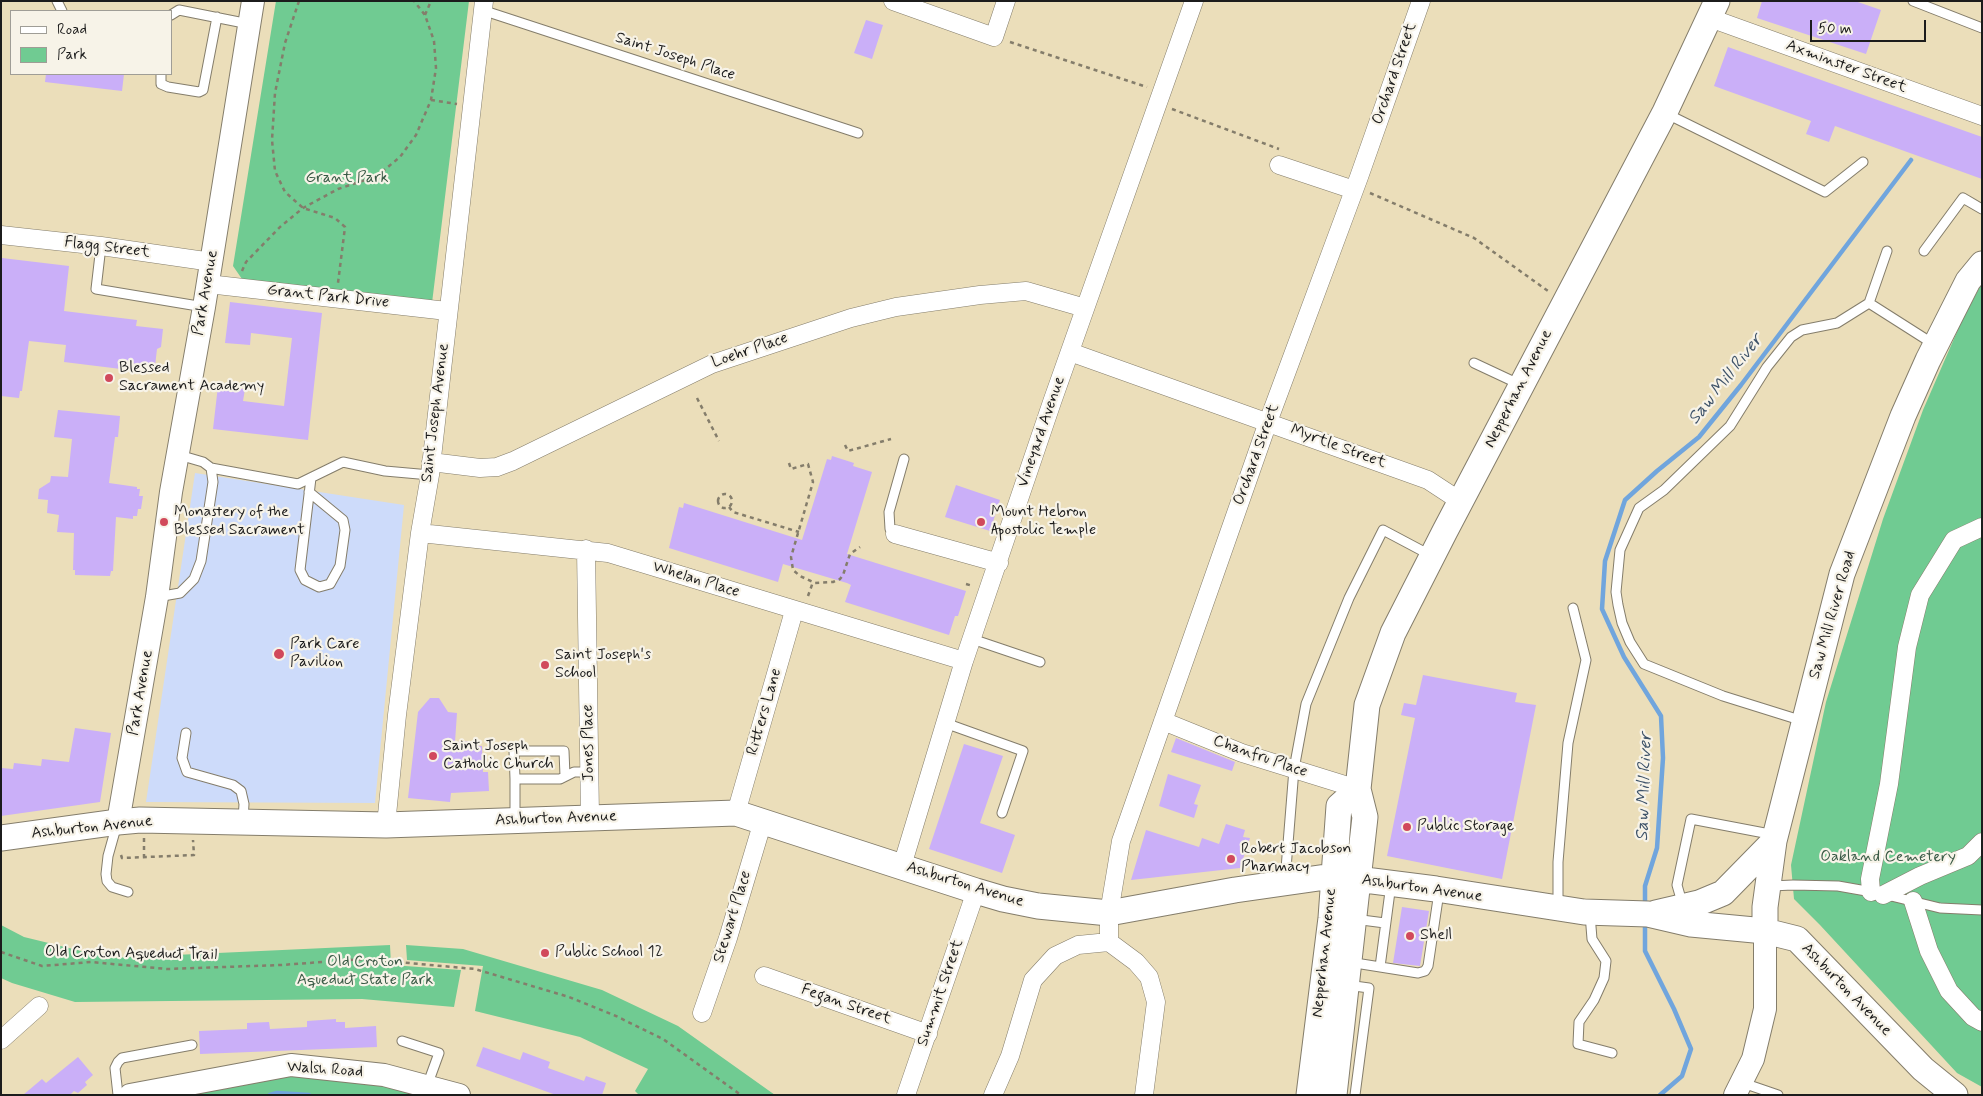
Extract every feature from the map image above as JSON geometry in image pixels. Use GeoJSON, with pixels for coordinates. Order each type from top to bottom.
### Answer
{"type":"FeatureCollection","features":[{"type":"Feature","properties":{"kind":"main road","name":"Nepperhan Avenue"},"geometry":{"type":"LineString","coordinates":[[1334,1095],[1365,817],[1358,789],[1367,705],[1393,633],[1460,501],[1665,112],[1713,10]]}},
{"type":"Feature","properties":{"kind":"main road","name":"Saw Mill River Road"},"geometry":{"type":"LineString","coordinates":[[1765,931],[1774,838],[1842,574],[1902,416],[1968,281],[1982,264]]}},
{"type":"Feature","properties":{"kind":"main road","name":"Nepperhan Avenue"},"geometry":{"type":"LineString","coordinates":[[1309,1095],[1331,918],[1332,876],[1339,806],[1358,789]]}},
{"type":"Feature","properties":{"kind":"main road","name":"Ashburton Avenue"},"geometry":{"type":"LineString","coordinates":[[1,838],[140,820],[386,825],[736,813],[976,891],[1038,906],[1109,913],[1332,876],[1558,908],[1590,912],[1636,914],[1691,924],[1765,931],[1797,939],[1922,1069],[1955,1095]]}},
{"type":"Feature","properties":{"kind":"main road"},"geometry":{"type":"LineString","coordinates":[[1636,914],[1684,906],[1723,893],[1774,838]]}},
{"type":"Feature","properties":{"kind":"street","name":"Park Avenue"},"geometry":{"type":"LineString","coordinates":[[118,822],[157,597],[178,455],[212,262],[253,1]]}},
{"type":"Feature","properties":{"kind":"street"},"geometry":{"type":"LineString","coordinates":[[893,1],[994,37],[1006,1]]}},
{"type":"Feature","properties":{"kind":"street","name":"Vineyard Avenue"},"geometry":{"type":"LineString","coordinates":[[902,866],[964,661],[1070,352],[1194,1]]}},
{"type":"Feature","properties":{"kind":"street","name":"Orchard Street"},"geometry":{"type":"LineString","coordinates":[[1109,942],[1109,913],[1121,841],[1268,422],[1421,1]]}},
{"type":"Feature","properties":{"kind":"street","name":"Saint Joseph Avenue"},"geometry":{"type":"LineString","coordinates":[[386,825],[397,715],[430,468],[483,5]]}},
{"type":"Feature","properties":{"kind":"street","name":"Axminster Street"},"geometry":{"type":"LineString","coordinates":[[1713,10],[1982,116]]}},
{"type":"Feature","properties":{"kind":"street"},"geometry":{"type":"LineString","coordinates":[[1279,165],[1354,188]]}},
{"type":"Feature","properties":{"kind":"street","name":"Flagg Street"},"geometry":{"type":"LineString","coordinates":[[1,235],[101,246],[212,262]]}},
{"type":"Feature","properties":{"kind":"street","name":"Grant Park Drive"},"geometry":{"type":"LineString","coordinates":[[208,284],[447,311]]}},
{"type":"Feature","properties":{"kind":"street","name":"Loehr Place"},"geometry":{"type":"LineString","coordinates":[[430,468],[497,467],[514,461],[712,364],[851,318],[896,307],[980,295],[1026,291],[1086,308]]}},
{"type":"Feature","properties":{"kind":"street","name":"Myrtle Street"},"geometry":{"type":"LineString","coordinates":[[1070,352],[1428,480],[1460,501]]}},
{"type":"Feature","properties":{"kind":"street"},"geometry":{"type":"LineString","coordinates":[[1982,527],[1954,540],[1920,596],[1907,647],[1889,784],[1870,879],[1877,894],[1968,856],[1982,842]]}},
{"type":"Feature","properties":{"kind":"street","name":"Whelan Place"},"geometry":{"type":"LineString","coordinates":[[420,533],[608,553],[794,611],[964,661]]}},
{"type":"Feature","properties":{"kind":"street"},"geometry":{"type":"LineString","coordinates":[[895,534],[999,563]]}},
{"type":"Feature","properties":{"kind":"street","name":"Jones Place"},"geometry":{"type":"LineString","coordinates":[[586,550],[590,817]]}},
{"type":"Feature","properties":{"kind":"street","name":"Ritters Lane"},"geometry":{"type":"LineString","coordinates":[[736,813],[794,611]]}},
{"type":"Feature","properties":{"kind":"street","name":"Chanfru Place"},"geometry":{"type":"LineString","coordinates":[[1163,721],[1242,753],[1358,789]]}},
{"type":"Feature","properties":{"kind":"street","name":"Stewart Place"},"geometry":{"type":"LineString","coordinates":[[702,1013],[728,938],[763,821]]}},
{"type":"Feature","properties":{"kind":"street","name":"Summit Street"},"geometry":{"type":"LineString","coordinates":[[906,1095],[976,891]]}},
{"type":"Feature","properties":{"kind":"street"},"geometry":{"type":"LineString","coordinates":[[1912,901],[1929,951],[1949,991],[1973,1017],[1982,1022]]}},
{"type":"Feature","properties":{"kind":"street"},"geometry":{"type":"LineString","coordinates":[[1739,1088],[1753,1059],[1765,1009],[1765,931]]}},
{"type":"Feature","properties":{"kind":"street"},"geometry":{"type":"LineString","coordinates":[[993,1095],[1010,1056],[1034,980],[1055,956],[1078,945],[1109,942],[1136,962],[1149,977],[1156,1002],[1144,1095]]}},
{"type":"Feature","properties":{"kind":"street","name":"Fegan Street"},"geometry":{"type":"LineString","coordinates":[[764,976],[928,1034]]}},
{"type":"Feature","properties":{"kind":"street"},"geometry":{"type":"LineString","coordinates":[[1,1040],[39,1006]]}},
{"type":"Feature","properties":{"kind":"street","name":"Walsh Road"},"geometry":{"type":"LineString","coordinates":[[130,1095],[291,1065],[384,1075],[459,1095]]}},
{"type":"Feature","properties":{"kind":"lane"},"geometry":{"type":"LineString","coordinates":[[1913,1],[1982,28]]}},
{"type":"Feature","properties":{"kind":"lane","name":"Saint Joseph Place"},"geometry":{"type":"LineString","coordinates":[[483,5],[858,133]]}},
{"type":"Feature","properties":{"kind":"lane"},"geometry":{"type":"LineString","coordinates":[[172,14],[179,10],[249,24]]}},
{"type":"Feature","properties":{"kind":"lane"},"geometry":{"type":"LineString","coordinates":[[161,75],[160,84],[168,87],[199,92],[203,90],[217,17]]}},
{"type":"Feature","properties":{"kind":"lane"},"geometry":{"type":"LineString","coordinates":[[1665,112],[1826,192],[1863,162]]}},
{"type":"Feature","properties":{"kind":"lane"},"geometry":{"type":"LineString","coordinates":[[1924,250],[1962,198],[1982,209]]}},
{"type":"Feature","properties":{"kind":"lane"},"geometry":{"type":"LineString","coordinates":[[101,246],[96,289],[204,307]]}},
{"type":"Feature","properties":{"kind":"lane"},"geometry":{"type":"LineString","coordinates":[[1803,721],[1723,696],[1644,664],[1630,642],[1622,623],[1618,605],[1616,592],[1620,550],[1639,508],[1664,490],[1730,426],[1767,367],[1791,337],[1802,330],[1823,328],[1837,324],[1869,303],[1887,251]]}},
{"type":"Feature","properties":{"kind":"lane"},"geometry":{"type":"LineString","coordinates":[[1869,303],[1936,345]]}},
{"type":"Feature","properties":{"kind":"lane"},"geometry":{"type":"LineString","coordinates":[[1474,363],[1521,385]]}},
{"type":"Feature","properties":{"kind":"lane"},"geometry":{"type":"LineString","coordinates":[[178,455],[203,462],[210,468],[298,484],[343,462],[385,471],[430,468]]}},
{"type":"Feature","properties":{"kind":"lane"},"geometry":{"type":"LineString","coordinates":[[895,534],[890,529],[889,512],[904,459]]}},
{"type":"Feature","properties":{"kind":"lane"},"geometry":{"type":"LineString","coordinates":[[157,597],[180,593],[194,579],[201,561],[213,482],[210,468]]}},
{"type":"Feature","properties":{"kind":"lane"},"geometry":{"type":"LineString","coordinates":[[309,492],[344,520],[345,530],[340,566],[330,584],[319,587],[305,580],[300,570],[310,478]]}},
{"type":"Feature","properties":{"kind":"lane"},"geometry":{"type":"LineString","coordinates":[[1285,883],[1294,769],[1306,704],[1349,598],[1383,530],[1432,556]]}},
{"type":"Feature","properties":{"kind":"lane"},"geometry":{"type":"LineString","coordinates":[[1558,908],[1558,862],[1568,743],[1586,660],[1572,608]]}},
{"type":"Feature","properties":{"kind":"lane"},"geometry":{"type":"LineString","coordinates":[[972,639],[1040,662]]}},
{"type":"Feature","properties":{"kind":"lane"},"geometry":{"type":"LineString","coordinates":[[946,723],[1023,751],[1002,814]]}},
{"type":"Feature","properties":{"kind":"lane"},"geometry":{"type":"LineString","coordinates":[[186,732],[182,758],[187,772],[234,785],[241,791],[244,804],[242,822]]}},
{"type":"Feature","properties":{"kind":"lane"},"geometry":{"type":"LineString","coordinates":[[515,820],[514,751],[564,751],[565,776]]}},
{"type":"Feature","properties":{"kind":"lane"},"geometry":{"type":"LineString","coordinates":[[515,779],[560,779],[574,772],[589,772]]}},
{"type":"Feature","properties":{"kind":"lane"},"geometry":{"type":"LineString","coordinates":[[1684,906],[1677,885],[1691,819],[1774,838]]}},
{"type":"Feature","properties":{"kind":"lane"},"geometry":{"type":"LineString","coordinates":[[118,822],[108,856],[106,874],[107,881],[112,887],[128,892]]}},
{"type":"Feature","properties":{"kind":"lane"},"geometry":{"type":"LineString","coordinates":[[1380,966],[1391,883]]}},
{"type":"Feature","properties":{"kind":"lane"},"geometry":{"type":"LineString","coordinates":[[1768,887],[1792,885],[1838,886],[1940,908],[1982,910]]}},
{"type":"Feature","properties":{"kind":"lane"},"geometry":{"type":"LineString","coordinates":[[1348,974],[1380,966],[1418,973],[1425,971],[1428,966],[1440,890]]}},
{"type":"Feature","properties":{"kind":"lane"},"geometry":{"type":"LineString","coordinates":[[1590,912],[1592,939],[1606,961],[1604,978],[1594,1000],[1579,1022],[1578,1044],[1612,1054]]}},
{"type":"Feature","properties":{"kind":"lane"},"geometry":{"type":"LineString","coordinates":[[1354,919],[1385,923]]}},
{"type":"Feature","properties":{"kind":"lane"},"geometry":{"type":"LineString","coordinates":[[1348,974],[1369,988],[1355,1095]]}},
{"type":"Feature","properties":{"kind":"lane"},"geometry":{"type":"LineString","coordinates":[[402,1040],[439,1053],[427,1086]]}},
{"type":"Feature","properties":{"kind":"lane"},"geometry":{"type":"LineString","coordinates":[[118,1095],[115,1068],[122,1058],[192,1045]]}},
{"type":"Feature","properties":{"kind":"lane"},"geometry":{"type":"LineString","coordinates":[[1739,1088],[1778,1095]]}},
{"type":"Feature","properties":{"kind":"path"},"geometry":{"type":"LineString","coordinates":[[299,1],[285,43],[275,93],[272,140],[275,171],[285,192],[303,208],[335,218],[345,227],[336,298]]}},
{"type":"Feature","properties":{"kind":"path"},"geometry":{"type":"LineString","coordinates":[[233,286],[246,262],[280,227],[303,208],[338,189],[377,176],[400,157],[416,135],[431,100],[436,68],[434,41],[425,16],[414,1]]}},
{"type":"Feature","properties":{"kind":"path"},"geometry":{"type":"LineString","coordinates":[[425,16],[431,1]]}},
{"type":"Feature","properties":{"kind":"path"},"geometry":{"type":"LineString","coordinates":[[994,37],[1160,98],[1269,145]]}},
{"type":"Feature","properties":{"kind":"path"},"geometry":{"type":"LineString","coordinates":[[431,100],[471,106]]}},
{"type":"Feature","properties":{"kind":"path"},"geometry":{"type":"LineString","coordinates":[[1354,188],[1474,238],[1564,303]]}},
{"type":"Feature","properties":{"kind":"path"},"geometry":{"type":"LineString","coordinates":[[697,398],[719,441]]}},
{"type":"Feature","properties":{"kind":"path"},"geometry":{"type":"LineString","coordinates":[[846,445],[848,451],[891,439]]}},
{"type":"Feature","properties":{"kind":"path"},"geometry":{"type":"LineString","coordinates":[[789,463],[791,469],[808,464],[813,478],[791,557],[793,570],[800,576],[813,582],[824,584],[840,579],[850,554],[860,547]]}},
{"type":"Feature","properties":{"kind":"path"},"geometry":{"type":"LineString","coordinates":[[720,495],[730,497],[732,501],[729,506],[724,508],[720,506],[718,502],[720,495]]}},
{"type":"Feature","properties":{"kind":"path"},"geometry":{"type":"LineString","coordinates":[[729,506],[734,512],[799,532]]}},
{"type":"Feature","properties":{"kind":"path"},"geometry":{"type":"LineString","coordinates":[[808,598],[813,582]]}},
{"type":"Feature","properties":{"kind":"path"},"geometry":{"type":"LineString","coordinates":[[966,584],[973,586]]}},
{"type":"Feature","properties":{"kind":"path"},"geometry":{"type":"LineString","coordinates":[[144,833],[144,857]]}},
{"type":"Feature","properties":{"kind":"path"},"geometry":{"type":"LineString","coordinates":[[121,853],[122,858],[194,855],[193,834]]}},
{"type":"Feature","properties":{"kind":"path","name":"Old Croton Aqueduct Trail"},"geometry":{"type":"LineString","coordinates":[[1,952],[42,966],[91,962],[167,969],[280,965],[364,959],[475,969],[569,996],[616,1016],[663,1039],[742,1095]]}},
{"type":"Feature","properties":{"kind":"shaded area","name":"Park Care Pavilion"},"geometry":{"type":"Polygon","coordinates":[[[195,473],[404,505],[375,803],[146,802],[195,473]]]}},
{"type":"Feature","properties":{"kind":"green space","name":"Grant Park"},"geometry":{"type":"Polygon","coordinates":[[[276,1],[469,1],[432,303],[242,279],[233,266],[276,1]]]}},
{"type":"Feature","properties":{"kind":"green space","name":"Oakland Cemetery"},"geometry":{"type":"Polygon","coordinates":[[[1982,283],[1982,1087],[1957,1073],[1794,899],[1791,865],[1826,702],[1883,519],[1923,410],[1963,318],[1982,283]]]}},
{"type":"Feature","properties":{"kind":"green space","name":"Old Croton Aqueduct State Park"},"geometry":{"type":"Polygon","coordinates":[[[1,925],[24,937],[110,958],[390,945],[391,965],[461,970],[454,1007],[362,999],[75,1002],[1,978],[1,925]]]}},
{"type":"Feature","properties":{"kind":"green space","name":"Old Croton Aqueduct State Park"},"geometry":{"type":"Polygon","coordinates":[[[406,945],[463,949],[602,990],[678,1026],[775,1095],[639,1095],[635,1091],[648,1069],[580,1037],[475,1011],[483,966],[407,960],[406,945]]]}},
{"type":"Feature","properties":{"kind":"green space"},"geometry":{"type":"Polygon","coordinates":[[[292,1068],[437,1095],[169,1095],[292,1068]]]}},
{"type":"Feature","properties":{"kind":"building"},"geometry":{"type":"Polygon","coordinates":[[[1762,1],[1855,1],[1881,10],[1866,54],[1757,18],[1762,1]]]}},
{"type":"Feature","properties":{"kind":"building"},"geometry":{"type":"Polygon","coordinates":[[[866,20],[883,25],[872,59],[854,53],[866,20]]]}},
{"type":"Feature","properties":{"kind":"building"},"geometry":{"type":"Polygon","coordinates":[[[1728,47],[1982,137],[1982,179],[1835,126],[1829,142],[1806,134],[1811,121],[1714,86],[1728,47]]]}},
{"type":"Feature","properties":{"kind":"building"},"geometry":{"type":"Polygon","coordinates":[[[46,75],[124,75],[122,91],[45,82],[46,75]]]}},
{"type":"Feature","properties":{"kind":"building"},"geometry":{"type":"Polygon","coordinates":[[[2,258],[69,266],[64,311],[137,320],[136,326],[163,329],[161,347],[157,349],[155,366],[129,363],[129,370],[64,362],[66,345],[29,341],[22,391],[20,391],[19,398],[1,396],[2,258]]]}},
{"type":"Feature","properties":{"kind":"building"},"geometry":{"type":"Polygon","coordinates":[[[230,302],[322,313],[308,440],[213,429],[218,386],[245,389],[243,401],[284,406],[292,338],[251,333],[250,345],[225,343],[230,302]]]}},
{"type":"Feature","properties":{"kind":"building"},"geometry":{"type":"Polygon","coordinates":[[[58,410],[120,416],[118,437],[115,437],[109,483],[137,487],[137,489],[140,489],[139,496],[143,496],[141,509],[138,509],[137,516],[133,516],[133,519],[116,517],[113,571],[111,571],[110,576],[75,575],[75,570],[73,570],[74,533],[57,532],[59,515],[47,513],[48,500],[38,499],[39,489],[50,482],[51,476],[68,477],[72,439],[54,437],[58,410]]]}},
{"type":"Feature","properties":{"kind":"building"},"geometry":{"type":"Polygon","coordinates":[[[832,456],[854,463],[853,466],[872,472],[847,554],[966,591],[958,616],[955,616],[949,635],[845,602],[851,585],[847,583],[783,564],[778,582],[669,548],[679,507],[683,508],[684,503],[802,540],[827,459],[831,460],[832,456]]]}},
{"type":"Feature","properties":{"kind":"building"},"geometry":{"type":"Polygon","coordinates":[[[956,485],[1000,500],[990,531],[945,517],[956,485]]]}},
{"type":"Feature","properties":{"kind":"building"},"geometry":{"type":"Polygon","coordinates":[[[1423,675],[1517,693],[1515,702],[1536,705],[1502,879],[1387,856],[1415,718],[1401,715],[1404,703],[1416,705],[1423,675]]]}},
{"type":"Feature","properties":{"kind":"building","name":"Saint Joseph Catholic Church"},"geometry":{"type":"Polygon","coordinates":[[[430,698],[439,698],[448,712],[457,713],[455,742],[479,741],[479,746],[482,746],[483,772],[488,772],[489,791],[451,793],[450,802],[408,798],[418,712],[430,698]]]}},
{"type":"Feature","properties":{"kind":"building"},"geometry":{"type":"Polygon","coordinates":[[[75,728],[111,733],[100,802],[1,816],[1,768],[13,769],[14,763],[41,766],[42,759],[69,762],[75,728]]]}},
{"type":"Feature","properties":{"kind":"building"},"geometry":{"type":"Polygon","coordinates":[[[1176,738],[1235,762],[1232,771],[1171,752],[1176,738]]]}},
{"type":"Feature","properties":{"kind":"building"},"geometry":{"type":"Polygon","coordinates":[[[964,744],[1003,756],[980,823],[1015,835],[1002,873],[929,849],[964,744]]]}},
{"type":"Feature","properties":{"kind":"building"},"geometry":{"type":"Polygon","coordinates":[[[1168,774],[1201,785],[1194,804],[1198,805],[1194,818],[1159,806],[1168,774]]]}},
{"type":"Feature","properties":{"kind":"building"},"geometry":{"type":"Polygon","coordinates":[[[1226,824],[1245,830],[1243,837],[1250,838],[1240,868],[1131,880],[1146,830],[1199,847],[1202,838],[1219,844],[1226,824]]]}},
{"type":"Feature","properties":{"kind":"building"},"geometry":{"type":"Polygon","coordinates":[[[1402,907],[1429,911],[1420,966],[1393,963],[1402,907]]]}},
{"type":"Feature","properties":{"kind":"building"},"geometry":{"type":"Polygon","coordinates":[[[336,1019],[336,1022],[345,1022],[345,1028],[376,1026],[377,1047],[200,1054],[199,1031],[247,1029],[247,1023],[269,1022],[270,1029],[307,1027],[307,1021],[336,1019]]]}},
{"type":"Feature","properties":{"kind":"building"},"geometry":{"type":"Polygon","coordinates":[[[483,1047],[520,1060],[523,1052],[550,1062],[548,1068],[584,1081],[586,1076],[606,1083],[602,1095],[556,1095],[476,1066],[483,1047]]]}},
{"type":"Feature","properties":{"kind":"building"},"geometry":{"type":"Polygon","coordinates":[[[78,1057],[93,1075],[85,1082],[87,1085],[78,1093],[74,1091],[70,1095],[23,1095],[42,1079],[46,1083],[78,1057]]]}},
{"type":"Feature","properties":{"kind":"waterway","name":"Saw Mill River"},"geometry":{"type":"LineString","coordinates":[[1645,906],[1645,886],[1657,848],[1663,758],[1661,716],[1624,657],[1602,609],[1605,561],[1625,500],[1699,437],[1741,385],[1911,160]]}},
{"type":"Feature","properties":{"kind":"waterway","name":"Saw Mill River"},"geometry":{"type":"LineString","coordinates":[[1645,922],[1645,951],[1674,1009],[1691,1049],[1682,1076],[1660,1095]]}},
{"type":"Feature","properties":{"kind":"waterway","name":"Saw Mill River"},"geometry":{"type":"LineString","coordinates":[[270,1095],[277,1093],[309,1095]]}},
{"type":"Feature","properties":{"kind":"place","name":"Blessed Sacrament Academy"},"geometry":{"type":"Point","coordinates":[109,378]}},
{"type":"Feature","properties":{"kind":"place","name":"Monastery of the Blessed Sacrament"},"geometry":{"type":"Point","coordinates":[164,522]}},
{"type":"Feature","properties":{"kind":"place","name":"Mount Hebron Apostolic Temple"},"geometry":{"type":"Point","coordinates":[981,522]}},
{"type":"Feature","properties":{"kind":"place","name":"Park Care Pavilion"},"geometry":{"type":"Point","coordinates":[279,654]}},
{"type":"Feature","properties":{"kind":"place","name":"Saint Joseph's School"},"geometry":{"type":"Point","coordinates":[545,665]}},
{"type":"Feature","properties":{"kind":"place","name":"Saint Joseph Catholic Church"},"geometry":{"type":"Point","coordinates":[433,756]}},
{"type":"Feature","properties":{"kind":"place","name":"Public Storage"},"geometry":{"type":"Point","coordinates":[1407,827]}},
{"type":"Feature","properties":{"kind":"place","name":"Robert Jacobson Pharmacy"},"geometry":{"type":"Point","coordinates":[1231,859]}},
{"type":"Feature","properties":{"kind":"place","name":"Shell"},"geometry":{"type":"Point","coordinates":[1410,936]}},
{"type":"Feature","properties":{"kind":"place","name":"Public School 12"},"geometry":{"type":"Point","coordinates":[545,953]}}]}
